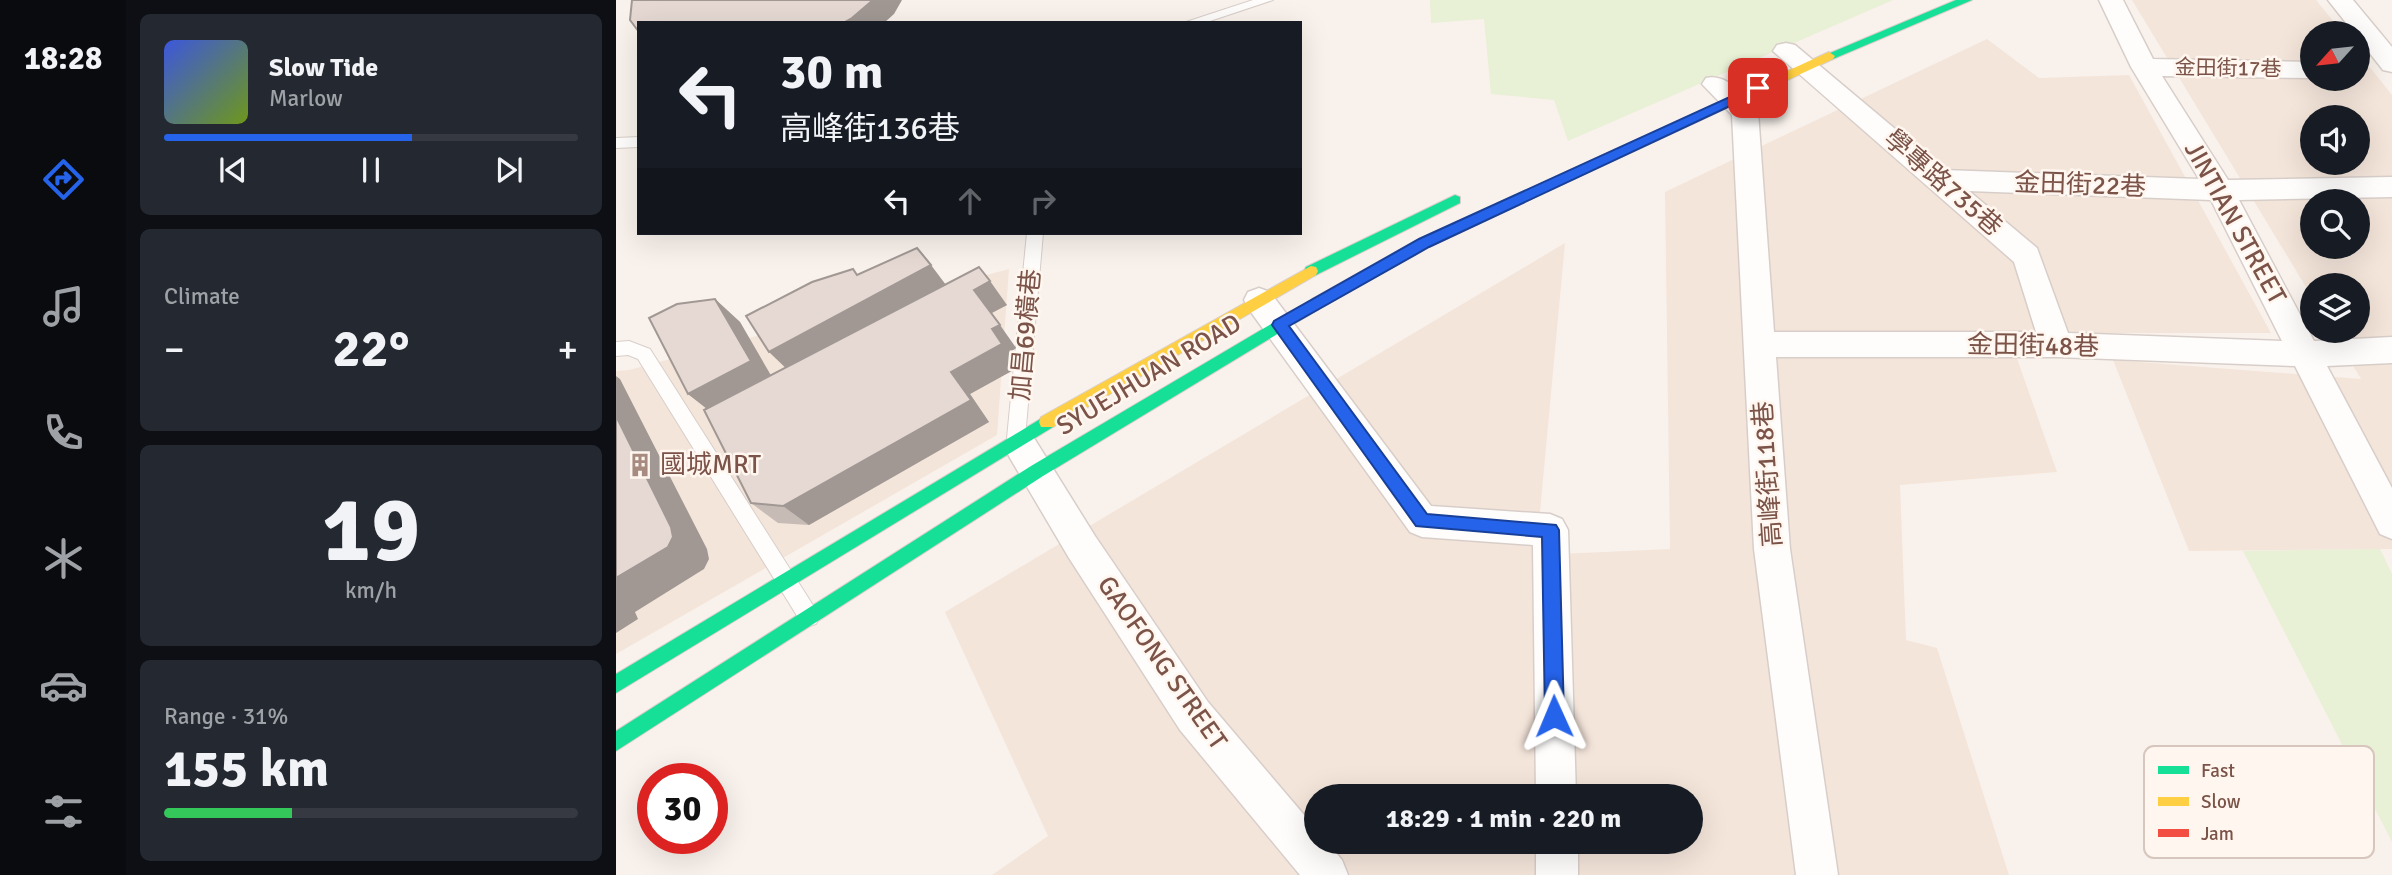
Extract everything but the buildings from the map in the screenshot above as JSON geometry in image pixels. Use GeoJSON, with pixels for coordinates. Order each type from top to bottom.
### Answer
{"type":"FeatureCollection","features":[{"type":"Feature","properties":{"kind":"street","name":"SYUEJHUAN ROAD"},"geometry":{"type":"LineString","coordinates":[[616,684],[1016,438],[1269,312],[1424,243],[1719,88],[1791,55],[1966,0]]}},
{"type":"Feature","properties":{"kind":"street","name":"JINTIAN STREET"},"geometry":{"type":"LineString","coordinates":[[2111,0],[2144,67],[2220,190],[2306,354],[2383,485],[2392,523]]}},
{"type":"Feature","properties":{"kind":"street"},"geometry":{"type":"LineString","coordinates":[[2340,0],[2392,64]]}},
{"type":"Feature","properties":{"kind":"street","name":"學專路735巷"},"geometry":{"type":"LineString","coordinates":[[1791,55],[2027,256],[2056,345]]}},
{"type":"Feature","properties":{"kind":"street","name":"金田街17巷"},"geometry":{"type":"LineString","coordinates":[[2144,67],[2300,70]]}},
{"type":"Feature","properties":{"kind":"street","name":"高峰街118巷"},"geometry":{"type":"LineString","coordinates":[[1719,88],[1745,112],[1772,549],[1817,875]]}},
{"type":"Feature","properties":{"kind":"street","name":"金田街22巷"},"geometry":{"type":"LineString","coordinates":[[1941,180],[2220,190],[2392,187]]}},
{"type":"Feature","properties":{"kind":"street","name":"SYUEJHUAN ROAD"},"geometry":{"type":"LineString","coordinates":[[616,741],[1037,471],[1402,224],[1465,196]]}},
{"type":"Feature","properties":{"kind":"street"},"geometry":{"type":"LineString","coordinates":[[1269,312],[1422,521],[1550,530],[1556,784]]}},
{"type":"Feature","properties":{"kind":"street","name":"金田街48巷"},"geometry":{"type":"LineString","coordinates":[[1759,344],[2056,345],[2306,354],[2392,349]]}},
{"type":"Feature","properties":{"kind":"street","name":"GAOFONG STREET"},"geometry":{"type":"LineString","coordinates":[[1016,438],[1082,547],[1194,716],[1327,875]]}},
{"type":"Feature","properties":{"kind":"street"},"geometry":{"type":"LineString","coordinates":[[1557,854],[1557,875]]}},
{"type":"Feature","properties":{"kind":"lane"},"geometry":{"type":"LineString","coordinates":[[1196,21],[1267,0]]}},
{"type":"Feature","properties":{"kind":"lane"},"geometry":{"type":"LineString","coordinates":[[616,143],[637,142]]}},
{"type":"Feature","properties":{"kind":"lane","name":"加昌69橫巷"},"geometry":{"type":"LineString","coordinates":[[1016,438],[1035,235]]}},
{"type":"Feature","properties":{"kind":"lane"},"geometry":{"type":"LineString","coordinates":[[616,349],[629,348],[644,354],[702,433],[808,617]]}},
{"type":"Feature","properties":{"kind":"shaded area"},"geometry":{"type":"Polygon","coordinates":[[[2132,0],[2316,0],[2333,21],[2300,21],[2300,91],[2370,91],[2370,67],[2392,95],[2392,549],[2189,551],[2113,360],[2361,379],[2339,343],[2370,343],[2370,273],[2300,273],[2300,277],[2132,0]]]}},
{"type":"Feature","properties":{"kind":"shaded area"},"geometry":{"type":"Polygon","coordinates":[[[1987,39],[2039,78],[2129,75],[2271,333],[2008,333],[2057,472],[1900,485],[1906,640],[1937,648],[2009,875],[992,875],[1048,836],[945,612],[1565,243],[1536,555],[1670,549],[1665,192],[1987,39]]]}},
{"type":"Feature","properties":{"kind":"shaded area"},"geometry":{"type":"Polygon","coordinates":[[[1009,269],[997,435],[616,654],[616,371],[629,370],[1009,269]]]}},
{"type":"Feature","properties":{"kind":"green space"},"geometry":{"type":"Polygon","coordinates":[[[1430,0],[1893,0],[1568,141],[1554,100],[1491,94],[1484,19],[1431,23],[1430,0]]]}},
{"type":"Feature","properties":{"kind":"green space"},"geometry":{"type":"Polygon","coordinates":[[[2380,549],[2392,574],[2392,842],[2374,807],[2374,746],[2343,746],[2243,551],[2380,549]]]}},
{"type":"Feature","properties":{"kind":"traffic: fast"},"geometry":{"type":"LineString","coordinates":[[1829,56],[1966,0]]}},
{"type":"Feature","properties":{"kind":"traffic: fast"},"geometry":{"type":"LineString","coordinates":[[1311,271],[1455,200]]}},
{"type":"Feature","properties":{"kind":"traffic: fast"},"geometry":{"type":"LineString","coordinates":[[616,742],[1037,471],[1317,303]]}},
{"type":"Feature","properties":{"kind":"traffic: fast"},"geometry":{"type":"LineString","coordinates":[[616,684],[1047,422]]}},
{"type":"Feature","properties":{"kind":"traffic: slow"},"geometry":{"type":"LineString","coordinates":[[1560,180],[1829,56]]}},
{"type":"Feature","properties":{"kind":"traffic: slow"},"geometry":{"type":"LineString","coordinates":[[1047,422],[1311,271]]}},
{"type":"Feature","properties":{"kind":"traffic: jam"},"geometry":{"type":"LineString","coordinates":[[1317,303],[1424,243],[1560,180]]}},
{"type":"Feature","properties":{"kind":"place","name":"國城MRT"},"geometry":{"type":"Point","coordinates":[640,465]}},
{"type":"Feature","properties":{"kind":"route"},"geometry":{"type":"LineString","coordinates":[[1554,716],[1550,530],[1422,521],[1279,325],[1424,243],[1758,88]]}}]}
